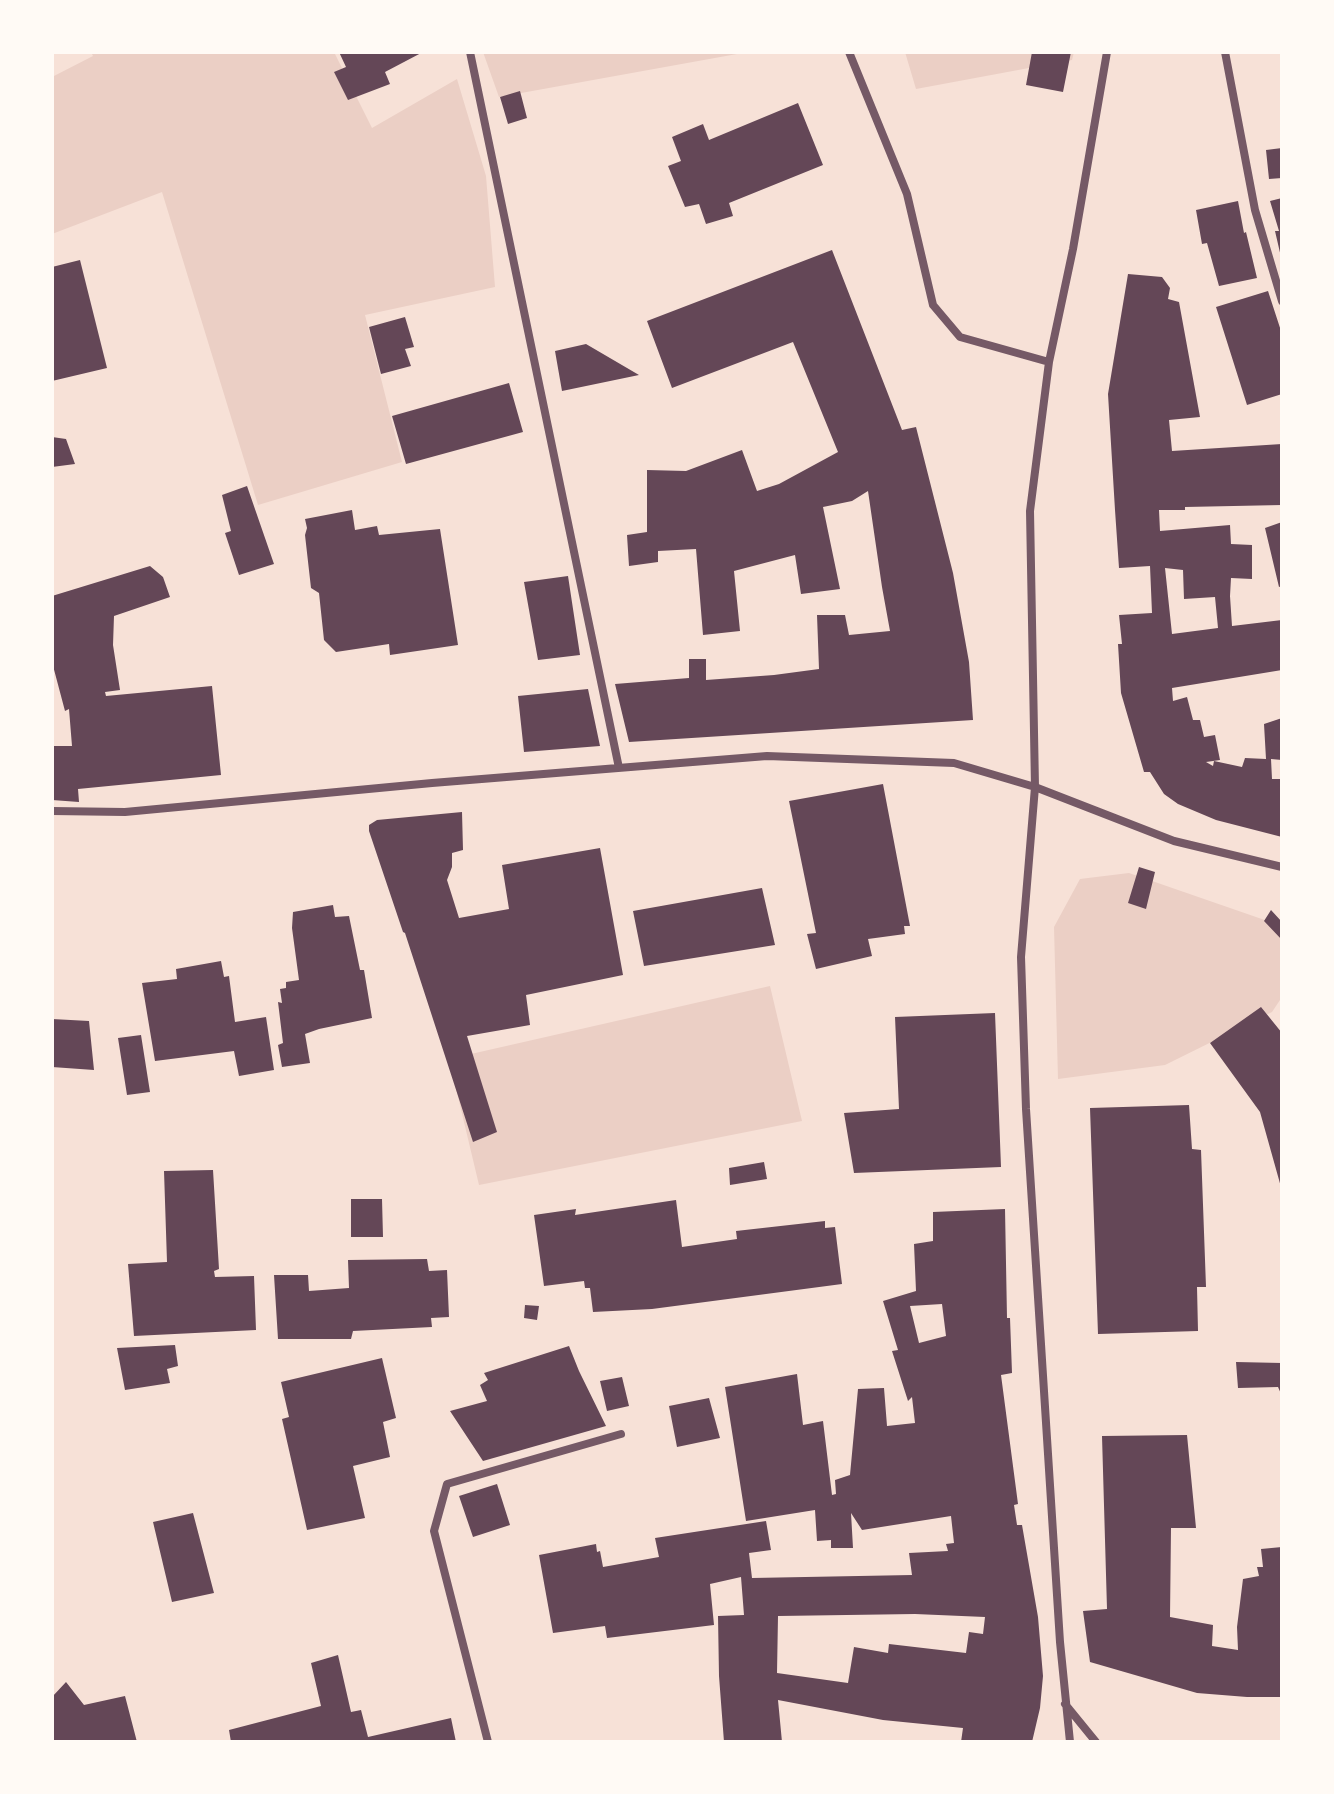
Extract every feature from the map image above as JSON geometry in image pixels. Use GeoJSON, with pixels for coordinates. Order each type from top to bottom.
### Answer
{"type":"FeatureCollection","features":[{"type":"Feature","properties":{"kind":"street"},"geometry":{"type":"LineString","coordinates":[[470,52],[619,768]]}},
{"type":"Feature","properties":{"kind":"street"},"geometry":{"type":"LineString","coordinates":[[849,52],[907,194],[933,305],[960,337],[1049,362]]}},
{"type":"Feature","properties":{"kind":"street"},"geometry":{"type":"LineString","coordinates":[[1070,1742],[1026,1109],[1021,957],[1035,787],[1030,511],[1049,362],[1073,249],[1107,52]]}},
{"type":"Feature","properties":{"kind":"street"},"geometry":{"type":"LineString","coordinates":[[1225,52],[1255,210],[1282,301]]}},
{"type":"Feature","properties":{"kind":"street"},"geometry":{"type":"LineString","coordinates":[[52,811],[125,812],[767,756],[954,763],[1035,787],[1174,841],[1282,867]]}},
{"type":"Feature","properties":{"kind":"street"},"geometry":{"type":"LineString","coordinates":[[488,1742],[434,1531],[447,1484],[621,1434]]}},
{"type":"Feature","properties":{"kind":"street"},"geometry":{"type":"LineString","coordinates":[[1065,1703],[1096,1742]]}},
{"type":"Feature","properties":{"kind":"shaded area"},"geometry":{"type":"Polygon","coordinates":[[[91,52],[334,52],[372,128],[457,79],[486,176],[495,287],[365,315],[402,462],[258,505],[162,192],[52,234],[52,77],[93,56],[91,52]]]}},
{"type":"Feature","properties":{"kind":"shaded area"},"geometry":{"type":"Polygon","coordinates":[[[483,52],[748,52],[499,97],[483,52]]]}},
{"type":"Feature","properties":{"kind":"shaded area"},"geometry":{"type":"Polygon","coordinates":[[[905,52],[1074,52],[1072,60],[916,89],[905,52]]]}},
{"type":"Feature","properties":{"kind":"shaded area"},"geometry":{"type":"Polygon","coordinates":[[[1129,873],[1282,926],[1282,997],[1272,1012],[1165,1065],[1058,1079],[1054,927],[1080,879],[1129,873]]]}},
{"type":"Feature","properties":{"kind":"shaded area"},"geometry":{"type":"Polygon","coordinates":[[[770,986],[802,1121],[479,1185],[449,1059],[770,986]]]}},
{"type":"Feature","properties":{"kind":"building"},"geometry":{"type":"Polygon","coordinates":[[[339,52],[423,52],[385,72],[390,84],[348,100],[334,72],[346,67],[339,52]]]}},
{"type":"Feature","properties":{"kind":"building"},"geometry":{"type":"Polygon","coordinates":[[[1032,52],[1071,52],[1063,92],[1026,85],[1032,52]]]}},
{"type":"Feature","properties":{"kind":"building"},"geometry":{"type":"Polygon","coordinates":[[[520,91],[527,118],[508,124],[500,97],[520,91]]]}},
{"type":"Feature","properties":{"kind":"building"},"geometry":{"type":"Polygon","coordinates":[[[798,103],[823,165],[729,203],[733,216],[706,224],[699,204],[685,207],[668,166],[681,161],[672,137],[703,124],[709,140],[798,103]]]}},
{"type":"Feature","properties":{"kind":"building"},"geometry":{"type":"Polygon","coordinates":[[[1282,148],[1282,178],[1269,179],[1266,150],[1282,148]]]}},
{"type":"Feature","properties":{"kind":"building"},"geometry":{"type":"Polygon","coordinates":[[[1282,198],[1281,257],[1275,231],[1279,231],[1270,201],[1282,198]]]}},
{"type":"Feature","properties":{"kind":"building"},"geometry":{"type":"Polygon","coordinates":[[[1238,201],[1257,278],[1219,286],[1207,243],[1202,244],[1196,210],[1238,201]]]}},
{"type":"Feature","properties":{"kind":"building"},"geometry":{"type":"Polygon","coordinates":[[[832,250],[902,430],[916,427],[953,573],[969,662],[973,720],[629,742],[615,684],[689,678],[689,659],[706,659],[706,680],[819,669],[817,615],[845,615],[849,635],[890,631],[868,491],[852,501],[823,507],[840,589],[801,594],[795,555],[734,571],[740,631],[703,635],[696,549],[658,551],[658,562],[629,566],[627,535],[647,532],[647,470],[686,471],[742,450],[757,491],[779,484],[838,452],[793,342],[672,388],[647,321],[832,250]]]}},
{"type":"Feature","properties":{"kind":"building"},"geometry":{"type":"Polygon","coordinates":[[[80,260],[107,368],[52,381],[52,267],[80,260]]]}},
{"type":"Feature","properties":{"kind":"building"},"geometry":{"type":"Polygon","coordinates":[[[1128,274],[1162,277],[1170,288],[1168,299],[1179,302],[1200,417],[1169,420],[1172,451],[1282,444],[1282,505],[1159,510],[1160,531],[1230,525],[1231,544],[1252,545],[1252,579],[1231,578],[1232,626],[1282,620],[1282,670],[1172,688],[1173,701],[1187,697],[1193,720],[1200,720],[1204,737],[1215,735],[1220,760],[1206,762],[1213,766],[1214,761],[1242,767],[1245,758],[1266,759],[1264,724],[1282,718],[1282,760],[1271,759],[1272,779],[1282,779],[1282,837],[1216,820],[1178,804],[1164,794],[1150,772],[1144,772],[1121,693],[1118,644],[1122,644],[1119,615],[1152,613],[1150,566],[1119,568],[1108,394],[1128,274]],[[1165,568],[1172,634],[1218,628],[1215,597],[1184,599],[1183,570],[1165,568]]]}},
{"type":"Feature","properties":{"kind":"building"},"geometry":{"type":"Polygon","coordinates":[[[1268,291],[1282,334],[1282,394],[1247,405],[1216,307],[1268,291]]]}},
{"type":"Feature","properties":{"kind":"building"},"geometry":{"type":"Polygon","coordinates":[[[405,317],[414,347],[405,349],[411,366],[381,374],[369,327],[405,317]]]}},
{"type":"Feature","properties":{"kind":"building"},"geometry":{"type":"Polygon","coordinates":[[[586,344],[639,375],[562,391],[555,351],[586,344]]]}},
{"type":"Feature","properties":{"kind":"building"},"geometry":{"type":"Polygon","coordinates":[[[509,383],[523,432],[406,464],[392,416],[509,383]]]}},
{"type":"Feature","properties":{"kind":"building"},"geometry":{"type":"Polygon","coordinates":[[[52,437],[66,439],[75,464],[52,467],[52,437]]]}},
{"type":"Feature","properties":{"kind":"building"},"geometry":{"type":"Polygon","coordinates":[[[247,486],[274,564],[239,575],[225,533],[231,531],[222,495],[247,486]]]}},
{"type":"Feature","properties":{"kind":"building"},"geometry":{"type":"Polygon","coordinates":[[[352,510],[355,530],[377,526],[379,535],[440,529],[458,645],[390,655],[389,644],[336,652],[324,640],[319,593],[311,588],[305,519],[352,510]]]}},
{"type":"Feature","properties":{"kind":"building"},"geometry":{"type":"Polygon","coordinates":[[[1282,522],[1282,586],[1279,587],[1265,528],[1282,522]]]}},
{"type":"Feature","properties":{"kind":"building"},"geometry":{"type":"Polygon","coordinates":[[[150,566],[163,577],[170,597],[114,616],[113,645],[120,690],[105,692],[106,696],[212,686],[221,775],[78,789],[79,802],[52,800],[52,746],[72,746],[69,709],[65,711],[52,662],[52,596],[150,566]]]}},
{"type":"Feature","properties":{"kind":"building"},"geometry":{"type":"Polygon","coordinates":[[[568,576],[580,655],[538,660],[524,582],[568,576]]]}},
{"type":"Feature","properties":{"kind":"building"},"geometry":{"type":"Polygon","coordinates":[[[588,689],[600,746],[524,752],[518,696],[588,689]]]}},
{"type":"Feature","properties":{"kind":"building"},"geometry":{"type":"Polygon","coordinates":[[[883,784],[910,926],[904,926],[905,934],[868,939],[872,956],[816,969],[807,934],[816,933],[789,801],[883,784]]]}},
{"type":"Feature","properties":{"kind":"building"},"geometry":{"type":"Polygon","coordinates":[[[462,812],[463,850],[452,853],[452,867],[447,880],[459,918],[509,909],[502,865],[600,848],[623,975],[526,995],[530,1025],[467,1036],[497,1132],[473,1142],[369,831],[369,825],[377,820],[462,812]]]}},
{"type":"Feature","properties":{"kind":"building"},"geometry":{"type":"Polygon","coordinates":[[[1139,867],[1155,872],[1146,909],[1128,903],[1139,867]]]}},
{"type":"Feature","properties":{"kind":"building"},"geometry":{"type":"Polygon","coordinates":[[[762,888],[775,945],[644,966],[633,911],[762,888]]]}},
{"type":"Feature","properties":{"kind":"building"},"geometry":{"type":"Polygon","coordinates":[[[333,905],[335,917],[349,916],[360,970],[364,970],[372,1018],[305,1034],[310,1063],[282,1067],[278,1045],[283,1043],[278,1002],[282,1003],[280,989],[286,988],[286,982],[299,980],[292,928],[293,912],[333,905]]]}},
{"type":"Feature","properties":{"kind":"building"},"geometry":{"type":"Polygon","coordinates":[[[1271,910],[1282,922],[1282,940],[1264,921],[1271,910]]]}},
{"type":"Feature","properties":{"kind":"building"},"geometry":{"type":"Polygon","coordinates":[[[221,961],[224,977],[229,976],[235,1022],[266,1017],[274,1070],[239,1076],[234,1051],[155,1061],[142,983],[177,979],[176,969],[221,961]]]}},
{"type":"Feature","properties":{"kind":"building"},"geometry":{"type":"Polygon","coordinates":[[[1261,1007],[1282,1033],[1281,1187],[1260,1112],[1210,1043],[1261,1007]]]}},
{"type":"Feature","properties":{"kind":"building"},"geometry":{"type":"Polygon","coordinates":[[[995,1013],[1001,1167],[854,1173],[844,1113],[899,1109],[895,1017],[995,1013]]]}},
{"type":"Feature","properties":{"kind":"building"},"geometry":{"type":"Polygon","coordinates":[[[52,1019],[89,1021],[94,1070],[52,1067],[52,1019]]]}},
{"type":"Feature","properties":{"kind":"building"},"geometry":{"type":"Polygon","coordinates":[[[141,1035],[150,1092],[127,1095],[118,1038],[141,1035]]]}},
{"type":"Feature","properties":{"kind":"building"},"geometry":{"type":"Polygon","coordinates":[[[1189,1105],[1192,1149],[1201,1150],[1206,1287],[1197,1287],[1198,1331],[1098,1334],[1090,1108],[1189,1105]]]}},
{"type":"Feature","properties":{"kind":"building"},"geometry":{"type":"Polygon","coordinates":[[[764,1162],[767,1179],[730,1185],[729,1168],[764,1162]]]}},
{"type":"Feature","properties":{"kind":"building"},"geometry":{"type":"Polygon","coordinates":[[[213,1170],[219,1269],[214,1271],[215,1277],[254,1276],[256,1330],[134,1336],[128,1264],[167,1262],[164,1171],[213,1170]]]}},
{"type":"Feature","properties":{"kind":"building"},"geometry":{"type":"Polygon","coordinates":[[[351,1199],[382,1199],[383,1237],[351,1237],[351,1199]]]}},
{"type":"Feature","properties":{"kind":"building"},"geometry":{"type":"Polygon","coordinates":[[[676,1200],[682,1247],[737,1239],[736,1231],[825,1221],[825,1228],[835,1227],[842,1284],[652,1309],[593,1312],[590,1288],[585,1288],[584,1281],[544,1286],[534,1215],[576,1209],[575,1215],[676,1200]]]}},
{"type":"Feature","properties":{"kind":"building"},"geometry":{"type":"Polygon","coordinates":[[[1005,1209],[1007,1318],[1010,1318],[1012,1373],[1001,1375],[1018,1504],[1014,1505],[1017,1525],[1022,1525],[1038,1617],[1043,1676],[1032,1742],[961,1742],[963,1728],[883,1720],[778,1700],[782,1742],[724,1742],[718,1616],[744,1615],[741,1577],[710,1584],[714,1625],[607,1638],[605,1626],[553,1633],[539,1555],[596,1544],[603,1567],[659,1557],[655,1538],[766,1521],[771,1550],[749,1553],[752,1578],[912,1575],[909,1553],[948,1551],[946,1544],[954,1543],[951,1516],[862,1530],[851,1513],[853,1548],[831,1548],[831,1540],[817,1541],[815,1510],[746,1521],[725,1387],[797,1374],[803,1425],[823,1421],[832,1495],[836,1494],[835,1480],[850,1475],[858,1389],[884,1388],[887,1426],[915,1423],[912,1397],[908,1401],[892,1351],[898,1350],[883,1301],[916,1291],[914,1244],[933,1241],[933,1212],[1005,1209]],[[942,1304],[910,1306],[919,1343],[946,1336],[942,1304]],[[915,1614],[778,1616],[777,1673],[848,1683],[854,1647],[888,1653],[889,1644],[966,1653],[969,1632],[983,1634],[985,1617],[915,1614]]]}},
{"type":"Feature","properties":{"kind":"building"},"geometry":{"type":"Polygon","coordinates":[[[427,1259],[429,1271],[447,1270],[449,1317],[431,1318],[432,1327],[353,1331],[351,1339],[278,1339],[274,1275],[308,1275],[309,1291],[349,1288],[348,1260],[427,1259]]]}},
{"type":"Feature","properties":{"kind":"building"},"geometry":{"type":"Polygon","coordinates":[[[525,1305],[539,1306],[537,1320],[524,1318],[525,1305]]]}},
{"type":"Feature","properties":{"kind":"building"},"geometry":{"type":"Polygon","coordinates":[[[175,1345],[178,1366],[167,1369],[170,1383],[125,1390],[117,1348],[175,1345]]]}},
{"type":"Feature","properties":{"kind":"building"},"geometry":{"type":"Polygon","coordinates":[[[569,1346],[606,1426],[483,1461],[450,1411],[487,1401],[480,1385],[488,1380],[484,1373],[569,1346]]]}},
{"type":"Feature","properties":{"kind":"building"},"geometry":{"type":"Polygon","coordinates":[[[382,1358],[396,1418],[383,1422],[390,1457],[353,1466],[365,1518],[307,1530],[282,1419],[289,1417],[281,1382],[382,1358]]]}},
{"type":"Feature","properties":{"kind":"building"},"geometry":{"type":"Polygon","coordinates":[[[1236,1362],[1282,1363],[1282,1396],[1278,1387],[1238,1388],[1236,1362]]]}},
{"type":"Feature","properties":{"kind":"building"},"geometry":{"type":"Polygon","coordinates":[[[622,1377],[629,1406],[607,1411],[600,1381],[622,1377]]]}},
{"type":"Feature","properties":{"kind":"building"},"geometry":{"type":"Polygon","coordinates":[[[709,1398],[720,1438],[677,1447],[669,1406],[709,1398]]]}},
{"type":"Feature","properties":{"kind":"building"},"geometry":{"type":"Polygon","coordinates":[[[1187,1435],[1196,1528],[1171,1528],[1170,1617],[1213,1625],[1212,1646],[1238,1650],[1237,1627],[1243,1579],[1259,1576],[1257,1567],[1263,1567],[1261,1549],[1282,1547],[1282,1697],[1197,1693],[1090,1662],[1083,1611],[1107,1609],[1102,1436],[1187,1435]]]}},
{"type":"Feature","properties":{"kind":"building"},"geometry":{"type":"Polygon","coordinates":[[[497,1484],[510,1525],[473,1537],[459,1496],[497,1484]]]}},
{"type":"Feature","properties":{"kind":"building"},"geometry":{"type":"Polygon","coordinates":[[[193,1513],[214,1593],[172,1602],[153,1522],[193,1513]]]}},
{"type":"Feature","properties":{"kind":"building"},"geometry":{"type":"Polygon","coordinates":[[[338,1655],[351,1712],[361,1710],[368,1737],[451,1718],[456,1742],[231,1742],[229,1730],[321,1706],[311,1663],[338,1655]]]}},
{"type":"Feature","properties":{"kind":"building"},"geometry":{"type":"Polygon","coordinates":[[[66,1682],[84,1705],[125,1696],[137,1742],[52,1742],[52,1697],[66,1682]]]}}]}
